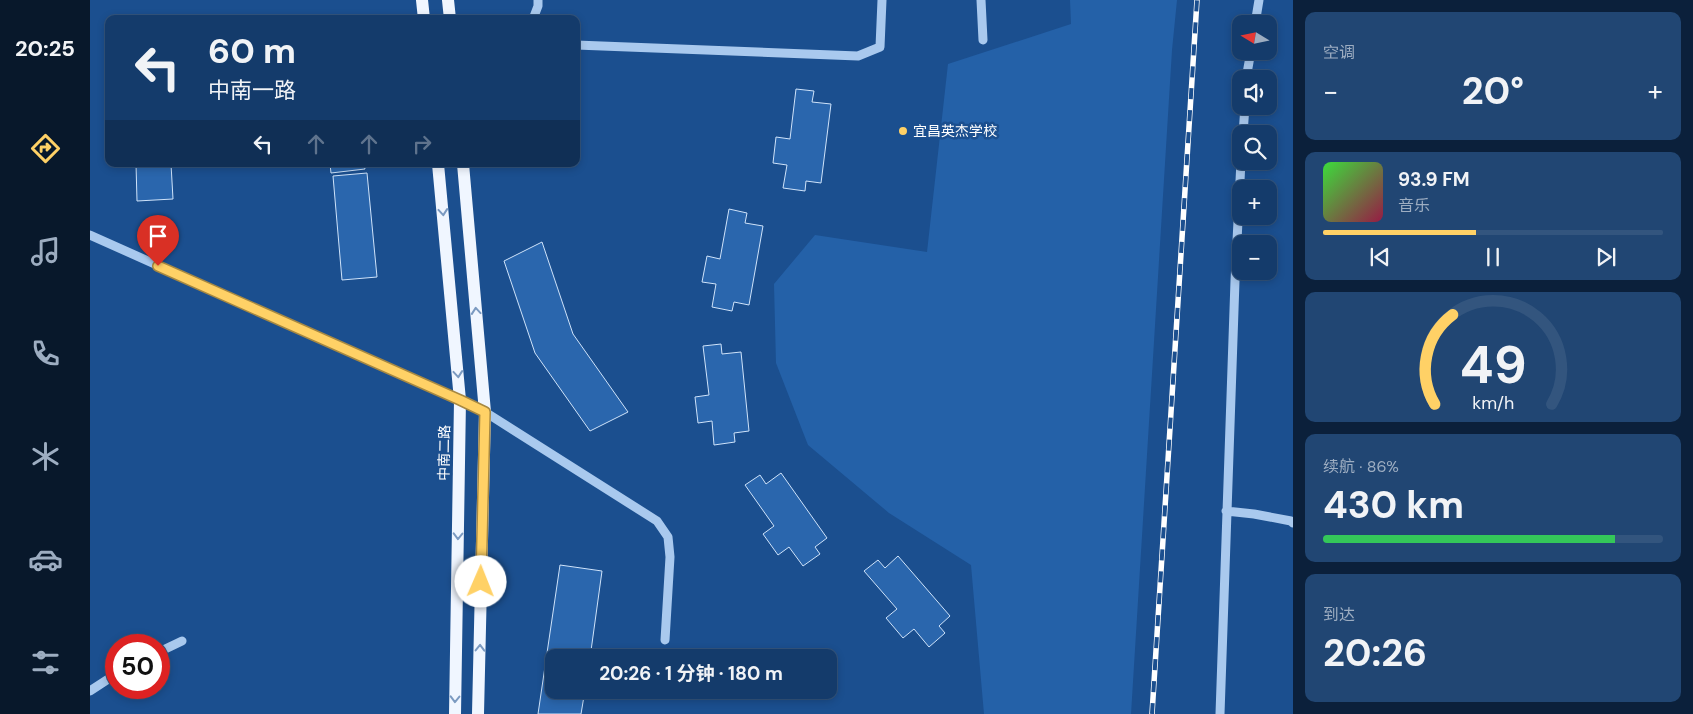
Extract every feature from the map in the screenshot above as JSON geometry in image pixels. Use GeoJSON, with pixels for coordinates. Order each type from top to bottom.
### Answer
{"type":"FeatureCollection","features":[{"type":"Feature","properties":{"kind":"main road"},"geometry":{"type":"LineString","coordinates":[[422,0],[424,15]]}},
{"type":"Feature","properties":{"kind":"main road"},"geometry":{"type":"LineString","coordinates":[[448,0],[450,15]]}},
{"type":"Feature","properties":{"kind":"main road","name":"中南二路"},"geometry":{"type":"LineString","coordinates":[[438,167],[460,400],[454,714]]}},
{"type":"Feature","properties":{"kind":"main road"},"geometry":{"type":"LineString","coordinates":[[463,167],[485,412],[478,714]]}},
{"type":"Feature","properties":{"kind":"street"},"geometry":{"type":"LineString","coordinates":[[535,15],[538,0]]}},
{"type":"Feature","properties":{"kind":"street"},"geometry":{"type":"LineString","coordinates":[[580,45],[858,56],[880,47],[882,0]]}},
{"type":"Feature","properties":{"kind":"street"},"geometry":{"type":"LineString","coordinates":[[981,0],[983,40]]}},
{"type":"Feature","properties":{"kind":"street"},"geometry":{"type":"LineString","coordinates":[[1257,15],[1260,0]]}},
{"type":"Feature","properties":{"kind":"street"},"geometry":{"type":"LineString","coordinates":[[1220,714],[1235,281],[1241,170]]}},
{"type":"Feature","properties":{"kind":"street"},"geometry":{"type":"LineString","coordinates":[[90,235],[485,412],[657,521],[668,537],[670,557],[665,640]]}},
{"type":"Feature","properties":{"kind":"street"},"geometry":{"type":"LineString","coordinates":[[1226,511],[1254,514],[1293,523]]}},
{"type":"Feature","properties":{"kind":"street"},"geometry":{"type":"LineString","coordinates":[[170,647],[182,641]]}},
{"type":"Feature","properties":{"kind":"street"},"geometry":{"type":"LineString","coordinates":[[90,691],[105,681]]}},
{"type":"Feature","properties":{"kind":"shaded area"},"geometry":{"type":"Polygon","coordinates":[[[1070,0],[1177,0],[1172,50],[1131,714],[984,714],[971,565],[889,513],[808,445],[776,363],[774,284],[815,235],[927,252],[948,64],[1071,24],[1070,0]]]}},
{"type":"Feature","properties":{"kind":"building"},"geometry":{"type":"Polygon","coordinates":[[[796,89],[814,91],[812,102],[831,104],[821,183],[806,181],[805,191],[783,188],[787,165],[773,163],[776,137],[790,139],[796,89]]]}},
{"type":"Feature","properties":{"kind":"building"},"geometry":{"type":"Polygon","coordinates":[[[136,167],[171,167],[173,199],[137,201],[136,167]]]}},
{"type":"Feature","properties":{"kind":"building"},"geometry":{"type":"Polygon","coordinates":[[[330,167],[365,167],[365,169],[331,173],[330,167]]]}},
{"type":"Feature","properties":{"kind":"building"},"geometry":{"type":"Polygon","coordinates":[[[367,173],[377,277],[342,280],[333,176],[367,173]]]}},
{"type":"Feature","properties":{"kind":"building"},"geometry":{"type":"Polygon","coordinates":[[[729,209],[747,213],[745,223],[763,226],[749,305],[734,302],[732,311],[712,307],[716,284],[702,282],[707,256],[720,259],[729,209]]]}},
{"type":"Feature","properties":{"kind":"building"},"geometry":{"type":"Polygon","coordinates":[[[542,242],[573,334],[628,412],[590,431],[535,353],[504,261],[542,242]]]}},
{"type":"Feature","properties":{"kind":"building"},"geometry":{"type":"Polygon","coordinates":[[[721,344],[722,354],[741,352],[749,431],[734,433],[735,442],[714,445],[712,421],[698,423],[695,397],[709,395],[703,346],[721,344]]]}},
{"type":"Feature","properties":{"kind":"building"},"geometry":{"type":"Polygon","coordinates":[[[781,473],[827,538],[815,547],[820,554],[803,566],[789,547],[778,555],[763,534],[774,526],[745,485],[760,475],[766,484],[781,473]]]}},
{"type":"Feature","properties":{"kind":"building"},"geometry":{"type":"Polygon","coordinates":[[[898,556],[950,616],[939,626],[945,633],[929,647],[914,629],[903,638],[886,618],[897,609],[864,571],[878,560],[885,568],[898,556]]]}},
{"type":"Feature","properties":{"kind":"building"},"geometry":{"type":"Polygon","coordinates":[[[560,565],[602,571],[591,649],[548,649],[560,565]]]}},
{"type":"Feature","properties":{"kind":"building"},"geometry":{"type":"Polygon","coordinates":[[[545,667],[545,699],[584,699],[581,714],[538,714],[545,667]]]}},
{"type":"Feature","properties":{"kind":"railway"},"geometry":{"type":"LineString","coordinates":[[1152,714],[1197,0]]}},
{"type":"Feature","properties":{"kind":"place","name":"宜昌英杰学校"},"geometry":{"type":"Point","coordinates":[903,131]}},
{"type":"Feature","properties":{"kind":"route"},"geometry":{"type":"LineString","coordinates":[[158,266],[485,412],[481,582]]}}]}
